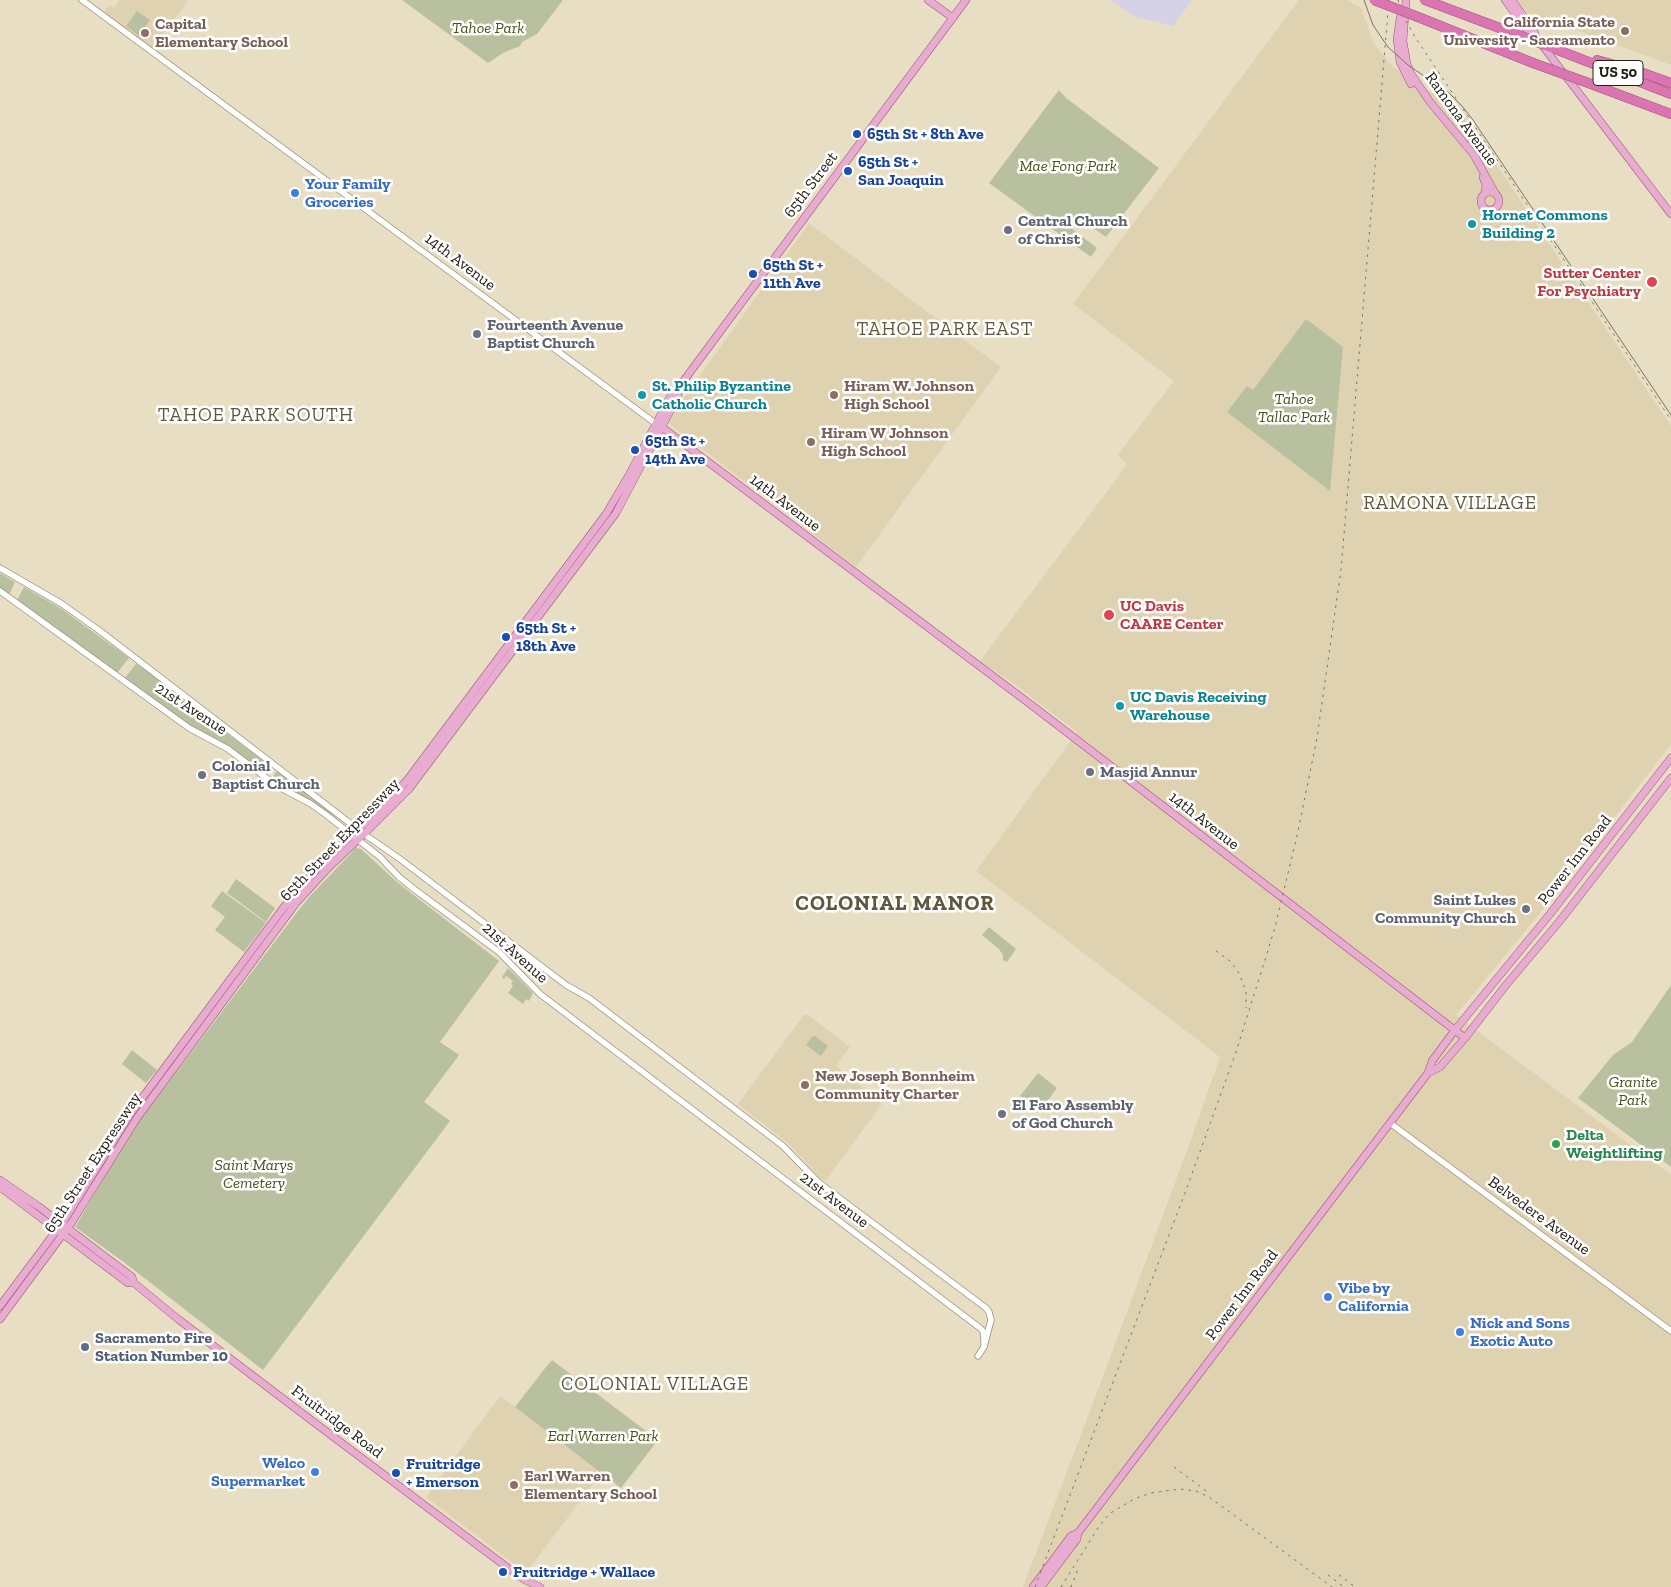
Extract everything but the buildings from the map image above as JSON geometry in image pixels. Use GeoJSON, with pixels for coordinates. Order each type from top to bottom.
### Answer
{"type":"FeatureCollection","features":[{"type":"Feature","properties":{"kind":"highway","name":"US 50"},"geometry":{"type":"LineString","coordinates":[[1374,0],[1533,63],[1671,114]]}},
{"type":"Feature","properties":{"kind":"highway","name":"US 50"},"geometry":{"type":"LineString","coordinates":[[1425,0],[1566,52],[1671,94]]}},
{"type":"Feature","properties":{"kind":"highway"},"geometry":{"type":"LineString","coordinates":[[1566,52],[1617,64],[1671,82]]}},
{"type":"Feature","properties":{"kind":"main road"},"geometry":{"type":"LineString","coordinates":[[928,0],[952,18]]}},
{"type":"Feature","properties":{"kind":"main road","name":"65th Street"},"geometry":{"type":"LineString","coordinates":[[658,425],[672,393],[679,387],[966,0]]}},
{"type":"Feature","properties":{"kind":"main road","name":"Ramona Avenue"},"geometry":{"type":"LineString","coordinates":[[1405,0],[1403,41],[1407,64],[1411,74],[1430,102],[1474,155],[1500,201],[1497,207],[1492,210],[1486,209],[1482,205],[1481,199],[1485,193],[1486,185],[1468,153],[1413,86],[1404,72],[1400,62],[1397,39],[1405,0]]}},
{"type":"Feature","properties":{"kind":"main road"},"geometry":{"type":"LineString","coordinates":[[1505,0],[1513,2],[1530,34],[1536,37],[1671,214]]}},
{"type":"Feature","properties":{"kind":"main road","name":"Ramona Avenue"},"geometry":{"type":"LineString","coordinates":[[1485,193],[1495,193]]}},
{"type":"Feature","properties":{"kind":"main road","name":"65th Street Expressway"},"geometry":{"type":"LineString","coordinates":[[0,1306],[62,1229],[131,1113],[266,930],[305,882],[408,779],[606,514],[658,425]]}},
{"type":"Feature","properties":{"kind":"main road","name":"65th Street Expressway"},"geometry":{"type":"LineString","coordinates":[[0,1319],[137,1118],[290,911],[329,867],[409,789],[616,513],[658,425]]}},
{"type":"Feature","properties":{"kind":"main road","name":"14th Avenue"},"geometry":{"type":"LineString","coordinates":[[658,425],[1034,707],[1465,1038]]}},
{"type":"Feature","properties":{"kind":"main road","name":"Power Inn Road"},"geometry":{"type":"LineString","coordinates":[[1033,1587],[1072,1536],[1078,1533],[1428,1073],[1432,1061],[1455,1030],[1550,914],[1671,758]]}},
{"type":"Feature","properties":{"kind":"main road","name":"Power Inn Road"},"geometry":{"type":"LineString","coordinates":[[1428,1073],[1440,1067],[1465,1038],[1671,778]]}},
{"type":"Feature","properties":{"kind":"main road","name":"Fruitridge Road"},"geometry":{"type":"LineString","coordinates":[[0,1180],[128,1283],[134,1283],[193,1331],[525,1580],[540,1587]]}},
{"type":"Feature","properties":{"kind":"main road","name":"Fruitridge Road"},"geometry":{"type":"LineString","coordinates":[[0,1187],[62,1229]]}},
{"type":"Feature","properties":{"kind":"main road","name":"Power Inn Road"},"geometry":{"type":"LineString","coordinates":[[1041,1587],[1077,1539],[1078,1533]]}},
{"type":"Feature","properties":{"kind":"main road","name":"Fruitridge Road"},"geometry":{"type":"LineString","coordinates":[[525,1580],[531,1587]]}},
{"type":"Feature","properties":{"kind":"street","name":"14th Avenue"},"geometry":{"type":"LineString","coordinates":[[82,0],[658,425]]}},
{"type":"Feature","properties":{"kind":"street","name":"21st Avenue"},"geometry":{"type":"LineString","coordinates":[[0,568],[62,604],[100,631],[364,834],[566,984],[597,1004],[783,1146],[819,1183],[986,1308],[991,1316]]}},
{"type":"Feature","properties":{"kind":"street","name":"21st Avenue"},"geometry":{"type":"LineString","coordinates":[[0,591],[189,728],[228,749],[277,786],[326,814],[380,857],[399,877],[414,889],[499,952],[540,994],[971,1321],[983,1331],[984,1347]]}},
{"type":"Feature","properties":{"kind":"street","name":"Belvedere Avenue"},"geometry":{"type":"LineString","coordinates":[[1390,1123],[1671,1330]]}},
{"type":"Feature","properties":{"kind":"street"},"geometry":{"type":"LineString","coordinates":[[971,1321],[984,1324],[991,1316]]}},
{"type":"Feature","properties":{"kind":"street"},"geometry":{"type":"LineString","coordinates":[[978,1356],[984,1347],[991,1316]]}},
{"type":"Feature","properties":{"kind":"shaded area","name":"Capital Elementary School"},"geometry":{"type":"Polygon","coordinates":[[[120,0],[188,1],[150,51],[102,15],[110,5],[114,8],[120,0]]]}},
{"type":"Feature","properties":{"kind":"shaded area"},"geometry":{"type":"Polygon","coordinates":[[[1111,0],[1192,0],[1173,26],[1135,17],[1111,0]]]}},
{"type":"Feature","properties":{"kind":"shaded area"},"geometry":{"type":"Polygon","coordinates":[[[1299,0],[1347,0],[1361,8],[1374,44],[1392,66],[1462,113],[1671,426],[1671,744],[1558,891],[1456,1015],[1671,1175],[1671,1587],[1023,1587],[1192,1137],[1220,1057],[976,871],[1077,732],[1014,684],[980,661],[1127,465],[1118,455],[1174,381],[1073,304],[1299,0]]]}},
{"type":"Feature","properties":{"kind":"shaded area","name":"California State University - Sacramento"},"geometry":{"type":"Polygon","coordinates":[[[1518,0],[1671,0],[1671,65],[1566,26],[1543,28],[1518,0]]]}},
{"type":"Feature","properties":{"kind":"shaded area","name":"Hiram W. Johnson High School"},"geometry":{"type":"Polygon","coordinates":[[[809,223],[1001,367],[856,567],[667,422],[809,223]]]}},
{"type":"Feature","properties":{"kind":"shaded area","name":"New Joseph Bonnheim Community Charter"},"geometry":{"type":"Polygon","coordinates":[[[804,1015],[808,1015],[850,1047],[836,1066],[882,1104],[825,1181],[819,1177],[789,1144],[738,1104],[804,1015]]]}},
{"type":"Feature","properties":{"kind":"shaded area","name":"Earl Warren Elementary School"},"geometry":{"type":"Polygon","coordinates":[[[500,1396],[602,1472],[526,1573],[426,1497],[500,1396]]]}},
{"type":"Feature","properties":{"kind":"green space","name":"Tahoe Park"},"geometry":{"type":"Polygon","coordinates":[[[402,0],[563,0],[537,34],[522,42],[520,46],[503,53],[488,63],[402,0]]]}},
{"type":"Feature","properties":{"kind":"green space"},"geometry":{"type":"Polygon","coordinates":[[[137,11],[150,20],[139,36],[126,26],[137,11]]]}},
{"type":"Feature","properties":{"kind":"green space","name":"Mae Fong Park"},"geometry":{"type":"Polygon","coordinates":[[[1059,90],[1066,98],[1159,168],[1106,237],[1080,219],[1072,229],[1097,248],[1091,257],[989,183],[1059,90]]]}},
{"type":"Feature","properties":{"kind":"green space","name":"Tahoe Tallac Park"},"geometry":{"type":"Polygon","coordinates":[[[1306,319],[1343,347],[1330,491],[1227,412],[1247,386],[1253,390],[1306,319]]]}},
{"type":"Feature","properties":{"kind":"green space"},"geometry":{"type":"Polygon","coordinates":[[[0,573],[15,582],[9,595],[0,588],[0,573]]]}},
{"type":"Feature","properties":{"kind":"green space"},"geometry":{"type":"Polygon","coordinates":[[[24,587],[60,608],[129,658],[117,673],[17,600],[24,587]]]}},
{"type":"Feature","properties":{"kind":"green space"},"geometry":{"type":"Polygon","coordinates":[[[136,664],[157,678],[161,684],[270,766],[264,774],[230,748],[190,726],[124,679],[136,664]]]}},
{"type":"Feature","properties":{"kind":"green space"},"geometry":{"type":"Polygon","coordinates":[[[277,771],[339,819],[271,779],[277,771]]]}},
{"type":"Feature","properties":{"kind":"green space","name":"Saint Marys Cemetery"},"geometry":{"type":"Polygon","coordinates":[[[356,848],[361,849],[398,883],[499,961],[440,1042],[459,1055],[424,1102],[450,1121],[263,1370],[125,1263],[75,1227],[130,1134],[294,916],[310,896],[356,848]]]}},
{"type":"Feature","properties":{"kind":"green space"},"geometry":{"type":"Polygon","coordinates":[[[236,879],[275,908],[266,922],[227,893],[236,879]]]}},
{"type":"Feature","properties":{"kind":"green space"},"geometry":{"type":"Polygon","coordinates":[[[222,891],[266,923],[244,952],[215,930],[225,917],[211,906],[222,891]]]}},
{"type":"Feature","properties":{"kind":"green space"},"geometry":{"type":"Polygon","coordinates":[[[989,927],[1016,949],[1007,962],[1003,960],[1003,955],[999,949],[982,935],[989,927]]]}},
{"type":"Feature","properties":{"kind":"green space"},"geometry":{"type":"Polygon","coordinates":[[[508,968],[533,993],[529,1001],[526,999],[523,1004],[508,993],[513,986],[511,984],[513,981],[506,976],[504,979],[502,977],[508,968]]]}},
{"type":"Feature","properties":{"kind":"green space","name":"Granite Park"},"geometry":{"type":"Polygon","coordinates":[[[1671,985],[1671,1167],[1578,1098],[1613,1055],[1632,1042],[1671,985]]]}},
{"type":"Feature","properties":{"kind":"green space"},"geometry":{"type":"Polygon","coordinates":[[[813,1036],[828,1046],[821,1056],[806,1045],[813,1036]]]}},
{"type":"Feature","properties":{"kind":"green space"},"geometry":{"type":"Polygon","coordinates":[[[132,1050],[157,1070],[146,1083],[122,1064],[132,1050]]]}},
{"type":"Feature","properties":{"kind":"green space"},"geometry":{"type":"Polygon","coordinates":[[[1038,1073],[1057,1088],[1040,1111],[1020,1096],[1038,1073]]]}},
{"type":"Feature","properties":{"kind":"green space","name":"Earl Warren Park"},"geometry":{"type":"Polygon","coordinates":[[[552,1360],[658,1440],[621,1488],[515,1407],[552,1360]]]}},
{"type":"Feature","properties":{"kind":"tram line"},"geometry":{"type":"LineString","coordinates":[[1364,0],[1373,25],[1388,47],[1408,65],[1449,93],[1473,120],[1671,415]]}},
{"type":"Feature","properties":{"kind":"railway"},"geometry":{"type":"LineString","coordinates":[[1035,1587],[1188,1185],[1236,1052],[1274,931],[1297,836],[1317,738],[1341,570],[1389,0]]}},
{"type":"Feature","properties":{"kind":"railway"},"geometry":{"type":"LineString","coordinates":[[1398,0],[1404,17],[1415,37],[1671,420]]}},
{"type":"Feature","properties":{"kind":"railway"},"geometry":{"type":"LineString","coordinates":[[1216,951],[1230,961],[1239,973],[1246,992],[1246,1008]]}},
{"type":"Feature","properties":{"kind":"railway"},"geometry":{"type":"LineString","coordinates":[[1174,1467],[1209,1493]]}},
{"type":"Feature","properties":{"kind":"railway"},"geometry":{"type":"LineString","coordinates":[[1061,1587],[1109,1514],[1134,1499],[1151,1493],[1180,1489],[1196,1491],[1209,1497],[1332,1587]]}},
{"type":"Feature","properties":{"kind":"railway"},"geometry":{"type":"LineString","coordinates":[[1071,1587],[1078,1569]]}},
{"type":"Feature","properties":{"kind":"railway"},"geometry":{"type":"LineString","coordinates":[[1328,1575],[1344,1587]]}},
{"type":"Feature","properties":{"kind":"railway"},"geometry":{"type":"LineString","coordinates":[[1339,1575],[1355,1587]]}},
{"type":"Feature","properties":{"kind":"place","name":"California State University - Sacramento"},"geometry":{"type":"Point","coordinates":[1625,31]}},
{"type":"Feature","properties":{"kind":"place","name":"Capital Elementary School"},"geometry":{"type":"Point","coordinates":[145,33]}},
{"type":"Feature","properties":{"kind":"place","name":"65th St + 8th Ave"},"geometry":{"type":"Point","coordinates":[857,134]}},
{"type":"Feature","properties":{"kind":"place","name":"65th St + San Joaquin"},"geometry":{"type":"Point","coordinates":[848,171]}},
{"type":"Feature","properties":{"kind":"place","name":"Your Family Groceries"},"geometry":{"type":"Point","coordinates":[295,193]}},
{"type":"Feature","properties":{"kind":"place","name":"Hornet Commons Building 2"},"geometry":{"type":"Point","coordinates":[1472,224]}},
{"type":"Feature","properties":{"kind":"place","name":"Central Church of Christ"},"geometry":{"type":"Point","coordinates":[1008,230]}},
{"type":"Feature","properties":{"kind":"place","name":"65th St + 11th Ave"},"geometry":{"type":"Point","coordinates":[753,274]}},
{"type":"Feature","properties":{"kind":"place","name":"Sutter Center For Psychiatry"},"geometry":{"type":"Point","coordinates":[1652,282]}},
{"type":"Feature","properties":{"kind":"place","name":"Fourteenth Avenue Baptist Church"},"geometry":{"type":"Point","coordinates":[477,334]}},
{"type":"Feature","properties":{"kind":"place","name":"St. Philip Byzantine Catholic Church"},"geometry":{"type":"Point","coordinates":[642,395]}},
{"type":"Feature","properties":{"kind":"place","name":"Hiram W. Johnson High School"},"geometry":{"type":"Point","coordinates":[834,395]}},
{"type":"Feature","properties":{"kind":"place","name":"Hiram W Johnson High School"},"geometry":{"type":"Point","coordinates":[811,442]}},
{"type":"Feature","properties":{"kind":"place","name":"65th St + 14th Ave"},"geometry":{"type":"Point","coordinates":[635,450]}},
{"type":"Feature","properties":{"kind":"place","name":"UC Davis CAARE Center"},"geometry":{"type":"Point","coordinates":[1109,615]}},
{"type":"Feature","properties":{"kind":"place","name":"65th St + 18th Ave"},"geometry":{"type":"Point","coordinates":[506,637]}},
{"type":"Feature","properties":{"kind":"place","name":"UC Davis Receiving Warehouse"},"geometry":{"type":"Point","coordinates":[1120,706]}},
{"type":"Feature","properties":{"kind":"place","name":"Masjid Annur"},"geometry":{"type":"Point","coordinates":[1090,772]}},
{"type":"Feature","properties":{"kind":"place","name":"Colonial Baptist Church"},"geometry":{"type":"Point","coordinates":[202,775]}},
{"type":"Feature","properties":{"kind":"place","name":"Saint Lukes Community Church"},"geometry":{"type":"Point","coordinates":[1526,909]}},
{"type":"Feature","properties":{"kind":"place","name":"New Joseph Bonnheim Community Charter"},"geometry":{"type":"Point","coordinates":[805,1085]}},
{"type":"Feature","properties":{"kind":"place","name":"El Faro Assembly of God Church"},"geometry":{"type":"Point","coordinates":[1002,1114]}},
{"type":"Feature","properties":{"kind":"place","name":"Delta Weightlifting"},"geometry":{"type":"Point","coordinates":[1556,1144]}},
{"type":"Feature","properties":{"kind":"place","name":"Vibe by California"},"geometry":{"type":"Point","coordinates":[1328,1297]}},
{"type":"Feature","properties":{"kind":"place","name":"Nick and Sons Exotic Auto"},"geometry":{"type":"Point","coordinates":[1460,1332]}},
{"type":"Feature","properties":{"kind":"place","name":"Sacramento Fire Station Number 10"},"geometry":{"type":"Point","coordinates":[85,1347]}},
{"type":"Feature","properties":{"kind":"place","name":"Welco Supermarket"},"geometry":{"type":"Point","coordinates":[315,1472]}},
{"type":"Feature","properties":{"kind":"place","name":"Fruitridge + Emerson"},"geometry":{"type":"Point","coordinates":[396,1473]}},
{"type":"Feature","properties":{"kind":"place","name":"Earl Warren Elementary School"},"geometry":{"type":"Point","coordinates":[514,1485]}},
{"type":"Feature","properties":{"kind":"place","name":"Fruitridge + Wallace"},"geometry":{"type":"Point","coordinates":[503,1572]}},
{"type":"Feature","properties":{"kind":"district","name":"TAHOE PARK EAST"},"geometry":{"type":"Point","coordinates":[945,330]}},
{"type":"Feature","properties":{"kind":"district","name":"TAHOE PARK SOUTH"},"geometry":{"type":"Point","coordinates":[256,416]}},
{"type":"Feature","properties":{"kind":"district","name":"RAMONA VILLAGE"},"geometry":{"type":"Point","coordinates":[1450,504]}},
{"type":"Feature","properties":{"kind":"district","name":"COLONIAL MANOR"},"geometry":{"type":"Point","coordinates":[895,904]}},
{"type":"Feature","properties":{"kind":"district","name":"COLONIAL VILLAGE"},"geometry":{"type":"Point","coordinates":[655,1385]}}]}
